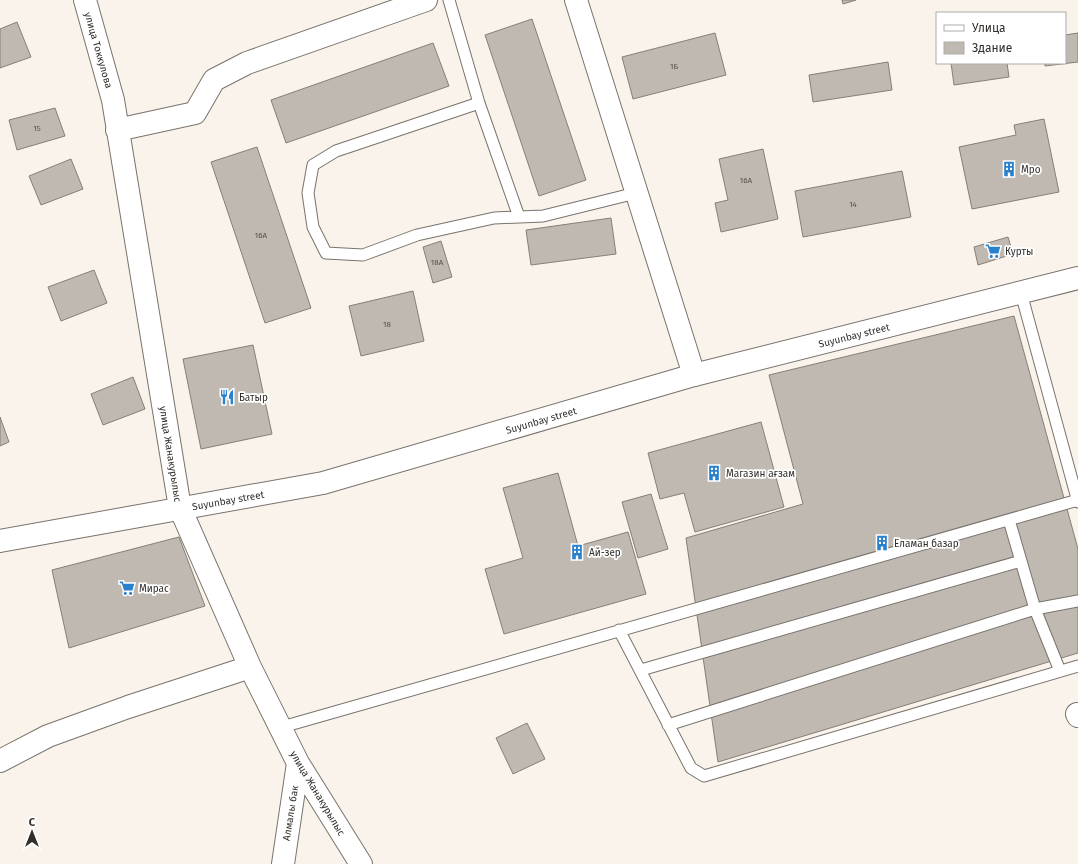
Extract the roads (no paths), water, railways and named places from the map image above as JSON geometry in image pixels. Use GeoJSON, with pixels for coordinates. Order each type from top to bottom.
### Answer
{"type":"FeatureCollection","features":[{"type":"Feature","properties":{"kind":"street","name":"улица Токкулова"},"geometry":{"type":"LineString","coordinates":[[85,0],[113,100]]}},
{"type":"Feature","properties":{"kind":"street"},"geometry":{"type":"LineString","coordinates":[[117,130],[196,113],[214,80],[247,63],[426,0]]}},
{"type":"Feature","properties":{"kind":"street"},"geometry":{"type":"LineString","coordinates":[[576,0],[694,376]]}},
{"type":"Feature","properties":{"kind":"street","name":"улица Жанакурылыс"},"geometry":{"type":"LineString","coordinates":[[113,100],[180,508],[250,667],[282,727],[298,763],[361,864]]}},
{"type":"Feature","properties":{"kind":"street","name":"Suyunbay street"},"geometry":{"type":"LineString","coordinates":[[0,542],[323,483],[694,376],[1078,278]]}},
{"type":"Feature","properties":{"kind":"street"},"geometry":{"type":"LineString","coordinates":[[0,761],[48,736],[128,707],[250,667]]}},
{"type":"Feature","properties":{"kind":"street","name":"Алмалы бак"},"geometry":{"type":"LineString","coordinates":[[283,864],[298,763]]}},
{"type":"Feature","properties":{"kind":"lane"},"geometry":{"type":"LineString","coordinates":[[448,0],[479,103],[519,217]]}},
{"type":"Feature","properties":{"kind":"lane"},"geometry":{"type":"LineString","coordinates":[[479,103],[336,151],[313,165],[308,193],[313,227],[326,253],[363,255],[417,235],[494,218],[543,216],[636,193]]}},
{"type":"Feature","properties":{"kind":"lane"},"geometry":{"type":"LineString","coordinates":[[282,727],[619,630],[1078,501],[1021,293]]}},
{"type":"Feature","properties":{"kind":"lane"},"geometry":{"type":"LineString","coordinates":[[1009,520],[1035,609],[1060,671]]}},
{"type":"Feature","properties":{"kind":"lane"},"geometry":{"type":"LineString","coordinates":[[641,670],[1021,561]]}},
{"type":"Feature","properties":{"kind":"lane"},"geometry":{"type":"LineString","coordinates":[[668,725],[1035,609],[1078,601]]}},
{"type":"Feature","properties":{"kind":"lane"},"geometry":{"type":"LineString","coordinates":[[619,630],[691,768],[704,776],[1078,666]]}},
{"type":"Feature","properties":{"kind":"place","name":"Мро"},"geometry":{"type":"Point","coordinates":[1009,169]}},
{"type":"Feature","properties":{"kind":"place","name":"Курты"},"geometry":{"type":"Point","coordinates":[993,251]}},
{"type":"Feature","properties":{"kind":"place","name":"Батыр"},"geometry":{"type":"Point","coordinates":[227,397]}},
{"type":"Feature","properties":{"kind":"place","name":"Магазин ағзам"},"geometry":{"type":"Point","coordinates":[714,473]}},
{"type":"Feature","properties":{"kind":"place","name":"Еламан базар"},"geometry":{"type":"Point","coordinates":[882,543]}},
{"type":"Feature","properties":{"kind":"place","name":"Ай-зер"},"geometry":{"type":"Point","coordinates":[577,552]}},
{"type":"Feature","properties":{"kind":"place","name":"Мирас"},"geometry":{"type":"Point","coordinates":[127,588]}}]}
